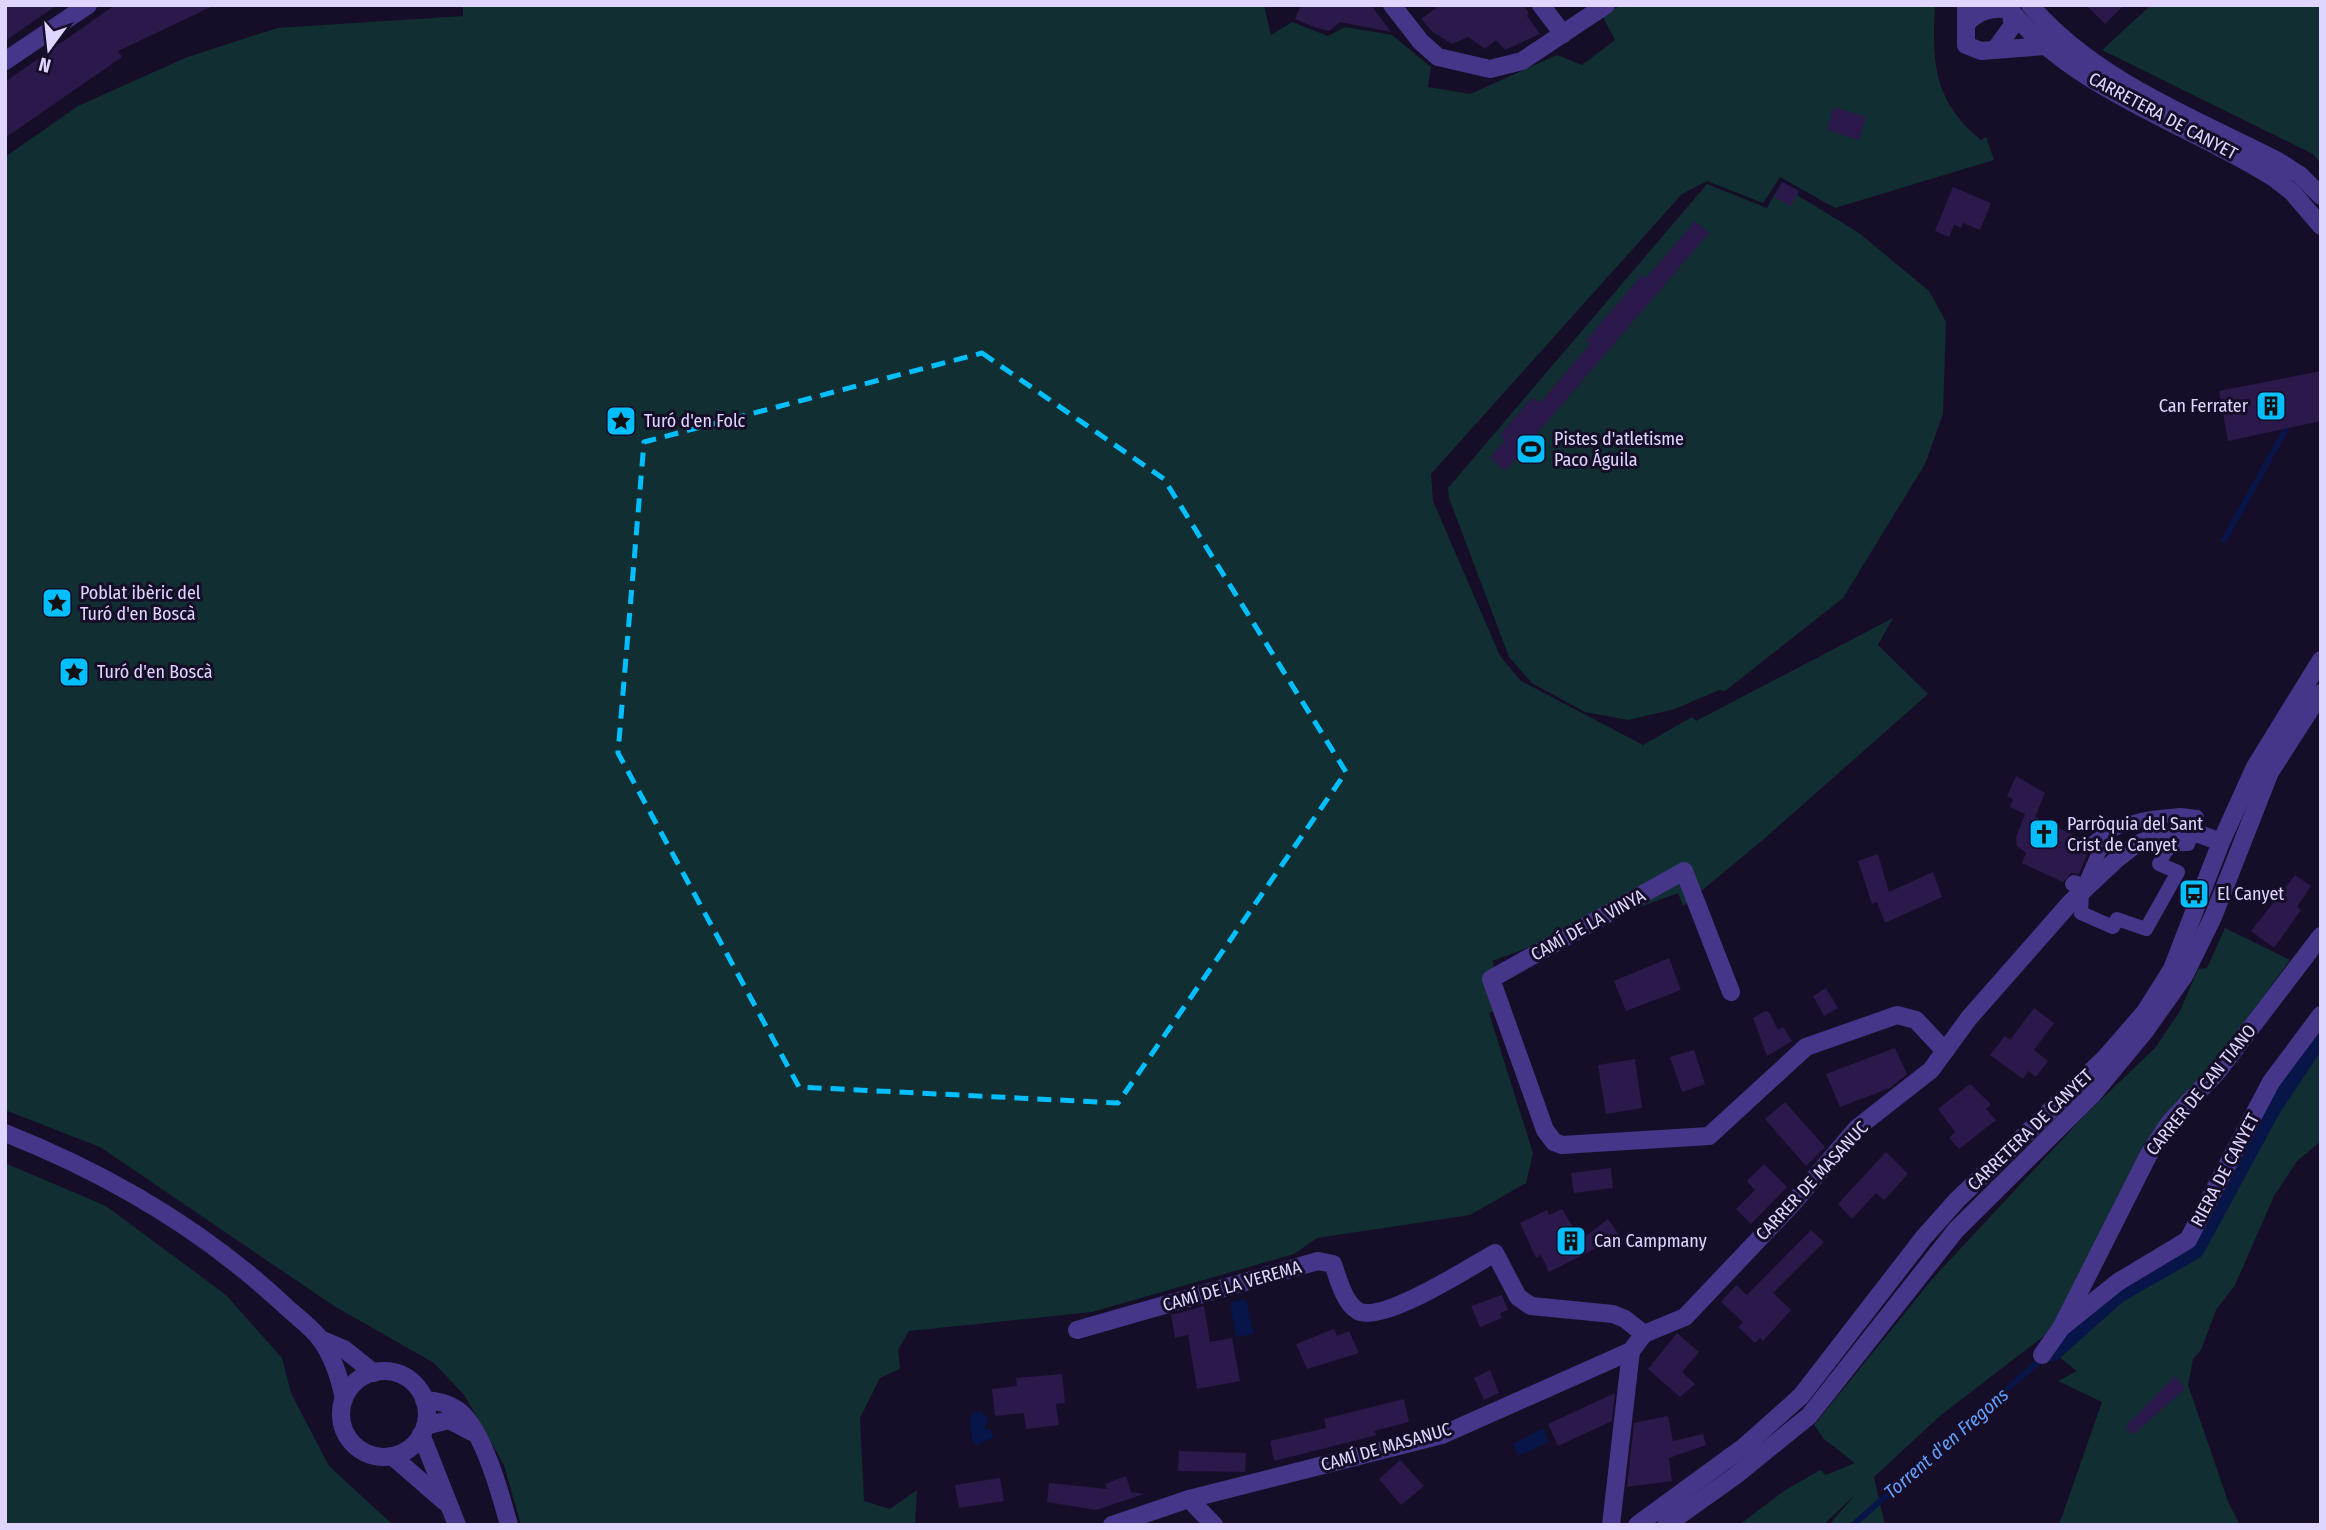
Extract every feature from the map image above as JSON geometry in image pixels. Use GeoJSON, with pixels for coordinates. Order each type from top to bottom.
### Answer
{"type":"FeatureCollection","features":[{"type":"Feature","properties":{"kind":"street"},"geometry":{"type":"LineString","coordinates":[[5,61],[88,5]]}},
{"type":"Feature","properties":{"kind":"street"},"geometry":{"type":"LineString","coordinates":[[1392,5],[1421,42],[1438,57],[1490,69],[1522,61],[1606,5]]}},
{"type":"Feature","properties":{"kind":"street"},"geometry":{"type":"LineString","coordinates":[[1541,5],[1563,34]]}},
{"type":"Feature","properties":{"kind":"street","name":"CARRETERA DE CANYET"},"geometry":{"type":"LineString","coordinates":[[2030,5],[2051,29],[2100,69],[2278,161],[2300,176],[2321,196]]}},
{"type":"Feature","properties":{"kind":"street"},"geometry":{"type":"LineString","coordinates":[[2045,46],[1981,51],[1966,45],[1966,14],[1974,15],[2009,7],[2020,13],[2050,41],[2089,68],[2100,69]]}},
{"type":"Feature","properties":{"kind":"street"},"geometry":{"type":"LineString","coordinates":[[1996,48],[2013,25],[2009,7]]}},
{"type":"Feature","properties":{"kind":"street","name":"CARRETERA DE CANYET"},"geometry":{"type":"LineString","coordinates":[[2009,7],[2045,46],[2100,85],[2274,178],[2292,192],[2321,226]]}},
{"type":"Feature","properties":{"kind":"street","name":"CARRETERA DE CANYET"},"geometry":{"type":"LineString","coordinates":[[1637,1525],[1745,1446],[1801,1396],[1924,1237],[1957,1200],[2106,1057],[2129,1030],[2172,969],[2221,842],[2255,766],[2321,660]]}},
{"type":"Feature","properties":{"kind":"street","name":"CARRETERA DE CANYET"},"geometry":{"type":"LineString","coordinates":[[1666,1525],[1735,1476],[1809,1416],[1956,1230],[2109,1077],[2168,1002],[2184,976],[2213,917],[2270,772],[2321,693]]}},
{"type":"Feature","properties":{"kind":"street"},"geometry":{"type":"LineString","coordinates":[[2203,933],[2203,918],[2222,867],[2221,842],[2232,838],[2260,780],[2270,772]]}},
{"type":"Feature","properties":{"kind":"street"},"geometry":{"type":"LineString","coordinates":[[2156,816],[2197,817],[2192,834],[2188,844],[2177,843],[2165,849],[2160,864],[2175,868],[2178,872],[2146,929],[2118,919],[2113,927],[2081,913],[2082,891],[2072,884],[2074,882],[2084,886],[2100,850],[2091,845],[2118,826],[2156,816]]}},
{"type":"Feature","properties":{"kind":"street","name":"CARRER DE MASANUC"},"geometry":{"type":"LineString","coordinates":[[1644,1334],[1685,1317],[1794,1202],[1857,1128],[1931,1070],[1969,1018],[2082,891],[2135,845],[2161,835],[2192,834],[2221,842]]}},
{"type":"Feature","properties":{"kind":"street","name":"CAMÍ DE LA VINYA"},"geometry":{"type":"LineString","coordinates":[[1731,992],[1684,872],[1491,979],[1545,1130],[1554,1142],[1562,1145],[1709,1136],[1806,1047],[1897,1015],[1916,1020],[1945,1051]]}},
{"type":"Feature","properties":{"kind":"street","name":"CARRER DE CAN TIANO"},"geometry":{"type":"LineString","coordinates":[[2062,1328],[2149,1154],[2170,1122],[2218,1071],[2321,936]]}},
{"type":"Feature","properties":{"kind":"street","name":"RIERA DE CANYET"},"geometry":{"type":"LineString","coordinates":[[2042,1355],[2062,1328],[2119,1282],[2188,1240],[2271,1082],[2321,1015]]}},
{"type":"Feature","properties":{"kind":"street"},"geometry":{"type":"LineString","coordinates":[[5,1133],[88,1170],[168,1215],[227,1255],[320,1339],[344,1349],[374,1373]]}},
{"type":"Feature","properties":{"kind":"street","name":"CAMÍ DE LA VEREMA"},"geometry":{"type":"LineString","coordinates":[[1077,1331],[1318,1261],[1333,1264],[1355,1310],[1374,1314],[1421,1294],[1495,1253],[1518,1297],[1531,1306],[1612,1314],[1625,1319],[1644,1334]]}},
{"type":"Feature","properties":{"kind":"street","name":"CAMÍ DE MASANUC"},"geometry":{"type":"LineString","coordinates":[[1112,1525],[1189,1499],[1441,1435],[1631,1351],[1644,1334]]}},
{"type":"Feature","properties":{"kind":"street"},"geometry":{"type":"LineString","coordinates":[[320,1339],[341,1382],[344,1399],[341,1420],[352,1443],[370,1455],[392,1456],[409,1449],[423,1430],[449,1420],[475,1434]]}},
{"type":"Feature","properties":{"kind":"street"},"geometry":{"type":"LineString","coordinates":[[1611,1525],[1631,1351]]}},
{"type":"Feature","properties":{"kind":"street"},"geometry":{"type":"LineString","coordinates":[[344,1399],[353,1384],[374,1373],[401,1375],[417,1388],[424,1400],[423,1430],[447,1505],[457,1525]]}},
{"type":"Feature","properties":{"kind":"street"},"geometry":{"type":"LineString","coordinates":[[424,1400],[442,1401],[462,1412],[475,1434],[509,1525]]}},
{"type":"Feature","properties":{"kind":"street"},"geometry":{"type":"LineString","coordinates":[[392,1456],[447,1505]]}},
{"type":"Feature","properties":{"kind":"street"},"geometry":{"type":"LineString","coordinates":[[1189,1499],[1214,1525]]}},
{"type":"Feature","properties":{"kind":"highlighted area"},"geometry":{"type":"Polygon","coordinates":[[[982,353],[1164,479],[1346,772],[1118,1103],[799,1087],[618,753],[644,442],[982,353]]]}},
{"type":"Feature","properties":{"kind":"green space"},"geometry":{"type":"Polygon","coordinates":[[[463,5],[1264,5],[1271,35],[1292,22],[1328,36],[1345,27],[1392,35],[1431,67],[1428,87],[1470,94],[1557,55],[1582,65],[1615,40],[1602,15],[1622,5],[1935,5],[1934,45],[1939,79],[1945,95],[1965,125],[1981,140],[1986,137],[1994,160],[1835,208],[1780,177],[1763,203],[1707,181],[1682,194],[1431,474],[1433,501],[1500,656],[1521,681],[1643,745],[1692,717],[1696,721],[1893,618],[1878,645],[1928,694],[1764,839],[1683,906],[1678,893],[1492,961],[1510,1004],[1489,1013],[1533,1153],[1526,1183],[1470,1215],[1317,1238],[1294,1254],[1092,1312],[909,1331],[898,1350],[900,1369],[880,1378],[860,1418],[864,1501],[890,1509],[917,1490],[915,1525],[521,1525],[504,1465],[465,1396],[434,1363],[334,1306],[100,1147],[5,1110],[5,157],[78,106],[185,58],[277,28],[463,16],[463,5]]]}},
{"type":"Feature","properties":{"kind":"green space"},"geometry":{"type":"Polygon","coordinates":[[[2151,5],[2321,5],[2321,164],[2313,154],[2102,50],[2151,5]]]}},
{"type":"Feature","properties":{"kind":"green space"},"geometry":{"type":"Polygon","coordinates":[[[1782,182],[1799,191],[1797,195],[1859,233],[1929,291],[1946,322],[1943,414],[1925,464],[1843,598],[1725,691],[1719,690],[1675,709],[1628,720],[1585,712],[1532,683],[1509,657],[1449,498],[1448,488],[1707,184],[1767,208],[1782,182]]]}},
{"type":"Feature","properties":{"kind":"green space"},"geometry":{"type":"Polygon","coordinates":[[[2225,928],[2290,960],[2209,1070],[2144,1144],[2062,1313],[2048,1333],[1941,1415],[1874,1477],[1885,1525],[1829,1525],[1855,1495],[1823,1525],[1739,1525],[1784,1491],[1820,1470],[1826,1475],[1855,1463],[1824,1439],[1814,1425],[1934,1277],[2085,1115],[2155,1048],[2180,1011],[2198,969],[2207,968],[2225,928]]]}},
{"type":"Feature","properties":{"kind":"green space"},"geometry":{"type":"Polygon","coordinates":[[[2321,1043],[2321,1141],[2297,1161],[2274,1196],[2235,1285],[2216,1310],[2201,1350],[2193,1359],[2188,1385],[2229,1504],[2240,1525],[2059,1525],[2102,1402],[2058,1381],[2077,1371],[2058,1356],[2108,1305],[2197,1251],[2244,1165],[2321,1043]]]}},
{"type":"Feature","properties":{"kind":"green space"},"geometry":{"type":"Polygon","coordinates":[[[5,1163],[106,1206],[226,1295],[282,1358],[291,1393],[329,1466],[393,1525],[5,1525],[5,1163]]]}},
{"type":"Feature","properties":{"kind":"shaded area"},"geometry":{"type":"Polygon","coordinates":[[[1246,1299],[1254,1334],[1236,1337],[1230,1302],[1246,1299]]]}},
{"type":"Feature","properties":{"kind":"shaded area"},"geometry":{"type":"Polygon","coordinates":[[[980,1411],[988,1419],[985,1429],[990,1429],[994,1437],[977,1445],[973,1442],[969,1419],[973,1413],[980,1411]]]}},
{"type":"Feature","properties":{"kind":"shaded area"},"geometry":{"type":"Polygon","coordinates":[[[1543,1428],[1549,1442],[1518,1456],[1513,1444],[1543,1428]]]}},
{"type":"Feature","properties":{"kind":"building"},"geometry":{"type":"Polygon","coordinates":[[[5,5],[57,5],[5,41],[5,5]]]}},
{"type":"Feature","properties":{"kind":"building"},"geometry":{"type":"Polygon","coordinates":[[[115,5],[215,5],[118,51],[122,57],[5,138],[5,82],[115,5]]]}},
{"type":"Feature","properties":{"kind":"building"},"geometry":{"type":"Polygon","coordinates":[[[1301,5],[1371,5],[1391,32],[1340,22],[1329,31],[1314,27],[1295,19],[1301,5]]]}},
{"type":"Feature","properties":{"kind":"building"},"geometry":{"type":"Polygon","coordinates":[[[1440,5],[1523,5],[1528,12],[1527,16],[1540,34],[1505,50],[1496,40],[1485,49],[1468,37],[1452,44],[1433,32],[1421,19],[1440,5]]]}},
{"type":"Feature","properties":{"kind":"building"},"geometry":{"type":"Polygon","coordinates":[[[2086,5],[2124,5],[2105,24],[2086,5]]]}},
{"type":"Feature","properties":{"kind":"building"},"geometry":{"type":"Polygon","coordinates":[[[1834,107],[1866,117],[1859,140],[1827,130],[1834,107]]]}},
{"type":"Feature","properties":{"kind":"building"},"geometry":{"type":"Polygon","coordinates":[[[1782,182],[1799,191],[1791,206],[1774,197],[1782,182]]]}},
{"type":"Feature","properties":{"kind":"building"},"geometry":{"type":"Polygon","coordinates":[[[1953,187],[1991,203],[1980,230],[1963,223],[1961,228],[1954,225],[1949,237],[1935,231],[1953,187]]]}},
{"type":"Feature","properties":{"kind":"building"},"geometry":{"type":"Polygon","coordinates":[[[1695,221],[1709,233],[1505,471],[1490,458],[1505,440],[1500,435],[1532,397],[1540,403],[1590,344],[1586,340],[1642,275],[1646,278],[1695,221]]]}},
{"type":"Feature","properties":{"kind":"building","name":"Can Ferrater"},"geometry":{"type":"Polygon","coordinates":[[[2321,371],[2321,421],[2228,441],[2219,391],[2321,371]]]}},
{"type":"Feature","properties":{"kind":"building","name":"Parròquia del Sant Crist de Canyet"},"geometry":{"type":"Polygon","coordinates":[[[2016,776],[2045,793],[2035,817],[2083,839],[2081,847],[2087,854],[2079,874],[2071,873],[2063,882],[2022,863],[2026,853],[2017,846],[2016,837],[2025,814],[2010,807],[2013,799],[2007,796],[2016,776]]]}},
{"type":"Feature","properties":{"kind":"building"},"geometry":{"type":"Polygon","coordinates":[[[1878,854],[1889,892],[1933,872],[1942,897],[1885,923],[1877,902],[1872,904],[1858,861],[1878,854]]]}},
{"type":"Feature","properties":{"kind":"building"},"geometry":{"type":"Polygon","coordinates":[[[2295,875],[2311,886],[2297,907],[2301,910],[2274,948],[2251,931],[2295,875]]]}},
{"type":"Feature","properties":{"kind":"building"},"geometry":{"type":"Polygon","coordinates":[[[1669,958],[1681,990],[1626,1011],[1614,981],[1669,958]]]}},
{"type":"Feature","properties":{"kind":"building"},"geometry":{"type":"Polygon","coordinates":[[[1826,988],[1838,1008],[1824,1016],[1813,996],[1826,988]]]}},
{"type":"Feature","properties":{"kind":"building"},"geometry":{"type":"Polygon","coordinates":[[[2034,1008],[2054,1023],[2034,1050],[2048,1061],[2036,1077],[2028,1071],[2023,1079],[1990,1055],[2005,1036],[2010,1040],[2034,1008]]]}},
{"type":"Feature","properties":{"kind":"building"},"geometry":{"type":"Polygon","coordinates":[[[1765,1011],[1769,1012],[1778,1030],[1783,1027],[1792,1041],[1767,1056],[1753,1018],[1765,1011]]]}},
{"type":"Feature","properties":{"kind":"building"},"geometry":{"type":"Polygon","coordinates":[[[1895,1048],[1907,1074],[1890,1088],[1840,1107],[1826,1074],[1895,1048]]]}},
{"type":"Feature","properties":{"kind":"building"},"geometry":{"type":"Polygon","coordinates":[[[1694,1050],[1705,1084],[1682,1092],[1670,1057],[1694,1050]]]}},
{"type":"Feature","properties":{"kind":"building"},"geometry":{"type":"Polygon","coordinates":[[[1635,1059],[1642,1108],[1606,1114],[1598,1065],[1635,1059]]]}},
{"type":"Feature","properties":{"kind":"building"},"geometry":{"type":"Polygon","coordinates":[[[1970,1084],[1991,1104],[1986,1109],[1996,1120],[1959,1149],[1949,1138],[1955,1132],[1938,1109],[1970,1084]]]}},
{"type":"Feature","properties":{"kind":"building"},"geometry":{"type":"Polygon","coordinates":[[[1785,1102],[1825,1147],[1806,1166],[1765,1119],[1785,1102]]]}},
{"type":"Feature","properties":{"kind":"building"},"geometry":{"type":"Polygon","coordinates":[[[1886,1152],[1908,1174],[1884,1200],[1876,1193],[1852,1219],[1838,1204],[1886,1152]]]}},
{"type":"Feature","properties":{"kind":"building"},"geometry":{"type":"Polygon","coordinates":[[[1764,1164],[1787,1187],[1751,1224],[1736,1209],[1755,1190],[1747,1181],[1764,1164]]]}},
{"type":"Feature","properties":{"kind":"building"},"geometry":{"type":"Polygon","coordinates":[[[1611,1168],[1613,1188],[1574,1193],[1571,1173],[1611,1168]]]}},
{"type":"Feature","properties":{"kind":"building"},"geometry":{"type":"Polygon","coordinates":[[[1562,1209],[1581,1240],[1608,1219],[1620,1236],[1549,1272],[1541,1255],[1536,1258],[1520,1223],[1547,1210],[1549,1215],[1562,1209]]]}},
{"type":"Feature","properties":{"kind":"building"},"geometry":{"type":"Polygon","coordinates":[[[1811,1230],[1824,1242],[1773,1293],[1791,1310],[1763,1341],[1760,1338],[1755,1343],[1738,1327],[1743,1322],[1721,1302],[1736,1285],[1747,1295],[1811,1230]]]}},
{"type":"Feature","properties":{"kind":"building"},"geometry":{"type":"Polygon","coordinates":[[[1502,1295],[1508,1310],[1500,1313],[1502,1318],[1480,1327],[1471,1306],[1502,1295]]]}},
{"type":"Feature","properties":{"kind":"building"},"geometry":{"type":"Polygon","coordinates":[[[1204,1306],[1210,1342],[1232,1338],[1240,1381],[1197,1389],[1188,1335],[1175,1338],[1171,1315],[1204,1306]]]}},
{"type":"Feature","properties":{"kind":"building"},"geometry":{"type":"Polygon","coordinates":[[[1334,1329],[1337,1336],[1349,1331],[1359,1353],[1307,1369],[1296,1344],[1334,1329]]]}},
{"type":"Feature","properties":{"kind":"building"},"geometry":{"type":"Polygon","coordinates":[[[1677,1333],[1699,1352],[1682,1372],[1695,1384],[1680,1397],[1648,1369],[1677,1333]]]}},
{"type":"Feature","properties":{"kind":"building"},"geometry":{"type":"Polygon","coordinates":[[[1490,1370],[1499,1393],[1484,1400],[1474,1378],[1490,1370]]]}},
{"type":"Feature","properties":{"kind":"building"},"geometry":{"type":"Polygon","coordinates":[[[1062,1374],[1065,1403],[1056,1404],[1059,1425],[1026,1429],[1024,1413],[995,1416],[992,1389],[1017,1386],[1016,1378],[1062,1374]]]}},
{"type":"Feature","properties":{"kind":"building"},"geometry":{"type":"Polygon","coordinates":[[[2175,1376],[2186,1388],[2133,1435],[2125,1427],[2175,1376]]]}},
{"type":"Feature","properties":{"kind":"building"},"geometry":{"type":"Polygon","coordinates":[[[1615,1393],[1612,1421],[1558,1446],[1548,1424],[1615,1393]]]}},
{"type":"Feature","properties":{"kind":"building"},"geometry":{"type":"Polygon","coordinates":[[[1404,1399],[1409,1422],[1374,1431],[1377,1435],[1274,1461],[1270,1441],[1326,1428],[1324,1419],[1404,1399]]]}},
{"type":"Feature","properties":{"kind":"building"},"geometry":{"type":"Polygon","coordinates":[[[1668,1416],[1673,1441],[1703,1434],[1706,1445],[1669,1458],[1672,1481],[1627,1487],[1634,1423],[1668,1416]]]}},
{"type":"Feature","properties":{"kind":"building"},"geometry":{"type":"Polygon","coordinates":[[[1179,1451],[1246,1453],[1245,1472],[1178,1471],[1179,1451]]]}},
{"type":"Feature","properties":{"kind":"building"},"geometry":{"type":"Polygon","coordinates":[[[1400,1460],[1424,1486],[1401,1505],[1379,1479],[1400,1460]]]}},
{"type":"Feature","properties":{"kind":"building"},"geometry":{"type":"Polygon","coordinates":[[[1126,1476],[1131,1492],[1144,1494],[1096,1510],[1047,1502],[1049,1483],[1107,1489],[1105,1484],[1126,1476]]]}},
{"type":"Feature","properties":{"kind":"building"},"geometry":{"type":"Polygon","coordinates":[[[1000,1478],[1004,1501],[959,1508],[955,1485],[1000,1478]]]}},
{"type":"Feature","properties":{"kind":"waterway"},"geometry":{"type":"LineString","coordinates":[[2224,540],[2286,429]]}},
{"type":"Feature","properties":{"kind":"waterway"},"geometry":{"type":"LineString","coordinates":[[2052,1351],[2117,1293],[2194,1249],[2271,1107],[2321,1032]]}},
{"type":"Feature","properties":{"kind":"waterway","name":"Torrent d'en Fregons"},"geometry":{"type":"LineString","coordinates":[[1853,1525],[2039,1361]]}},
{"type":"Feature","properties":{"kind":"place","name":"Can Ferrater"},"geometry":{"type":"Point","coordinates":[2271,406]}},
{"type":"Feature","properties":{"kind":"place","name":"Turó d'en Folc"},"geometry":{"type":"Point","coordinates":[621,421]}},
{"type":"Feature","properties":{"kind":"place","name":"Pistes d'atletisme Paco Águila"},"geometry":{"type":"Point","coordinates":[1531,449]}},
{"type":"Feature","properties":{"kind":"place","name":"Poblat ibèric del Turó d'en Boscà"},"geometry":{"type":"Point","coordinates":[57,603]}},
{"type":"Feature","properties":{"kind":"place","name":"Turó d'en Boscà"},"geometry":{"type":"Point","coordinates":[74,672]}},
{"type":"Feature","properties":{"kind":"place","name":"Parròquia del Sant Crist de Canyet"},"geometry":{"type":"Point","coordinates":[2044,834]}},
{"type":"Feature","properties":{"kind":"place","name":"El Canyet"},"geometry":{"type":"Point","coordinates":[2194,894]}},
{"type":"Feature","properties":{"kind":"place","name":"Can Campmany"},"geometry":{"type":"Point","coordinates":[1571,1241]}}]}
